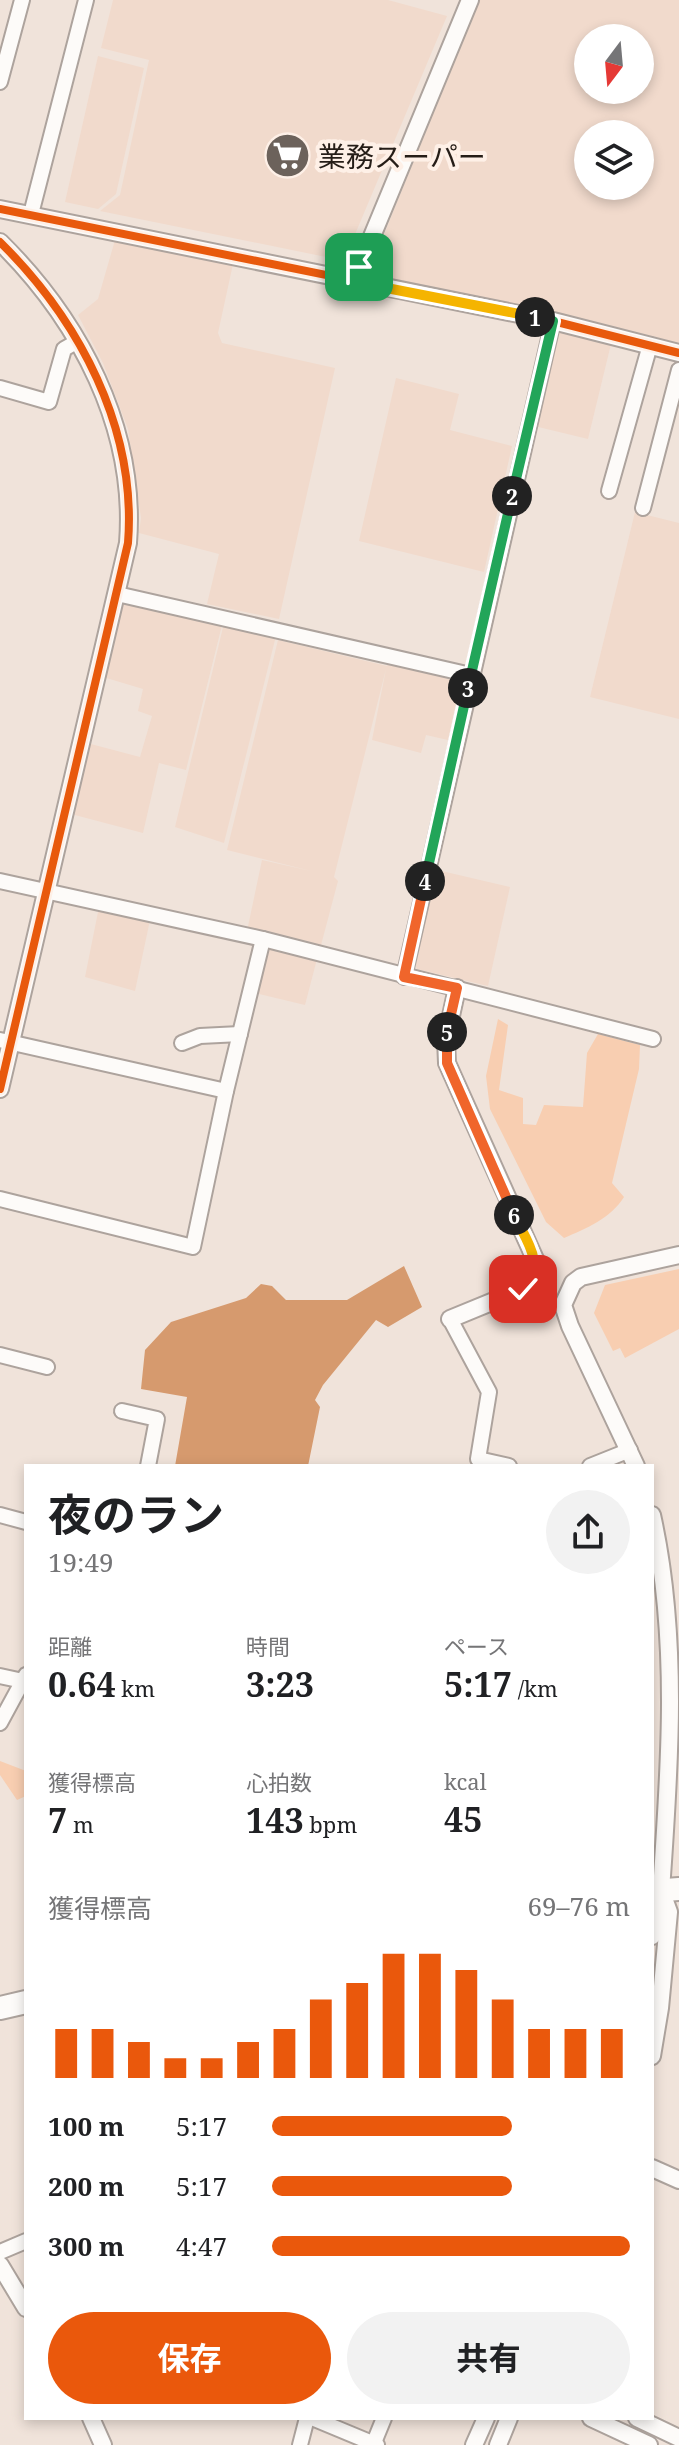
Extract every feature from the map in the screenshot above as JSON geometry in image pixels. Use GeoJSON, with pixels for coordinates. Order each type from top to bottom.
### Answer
{"type":"FeatureCollection","features":[{"type":"Feature","properties":{"kind":"main road"},"geometry":{"type":"LineString","coordinates":[[0,1993],[24,1988]]}},
{"type":"Feature","properties":{"kind":"main road"},"geometry":{"type":"LineString","coordinates":[[0,2008],[24,2002]]}},
{"type":"Feature","properties":{"kind":"street"},"geometry":{"type":"LineString","coordinates":[[0,82],[22,0]]}},
{"type":"Feature","properties":{"kind":"street"},"geometry":{"type":"LineString","coordinates":[[31,214],[86,0]]}},
{"type":"Feature","properties":{"kind":"street"},"geometry":{"type":"LineString","coordinates":[[356,282],[470,0]]}},
{"type":"Feature","properties":{"kind":"street"},"geometry":{"type":"LineString","coordinates":[[0,209],[553,321],[679,353]]}},
{"type":"Feature","properties":{"kind":"street"},"geometry":{"type":"LineString","coordinates":[[0,242],[40,283],[78,341],[109,408],[126,473],[130,522],[117,594],[6,1041],[0,1089]]}},
{"type":"Feature","properties":{"kind":"street"},"geometry":{"type":"LineString","coordinates":[[404,977],[553,321]]}},
{"type":"Feature","properties":{"kind":"street"},"geometry":{"type":"LineString","coordinates":[[0,388],[49,402],[64,349],[78,341]]}},
{"type":"Feature","properties":{"kind":"street"},"geometry":{"type":"LineString","coordinates":[[609,491],[650,345]]}},
{"type":"Feature","properties":{"kind":"street"},"geometry":{"type":"LineString","coordinates":[[643,508],[679,370]]}},
{"type":"Feature","properties":{"kind":"street"},"geometry":{"type":"LineString","coordinates":[[117,594],[471,675]]}},
{"type":"Feature","properties":{"kind":"street"},"geometry":{"type":"LineString","coordinates":[[0,881],[263,939],[653,1039]]}},
{"type":"Feature","properties":{"kind":"street"},"geometry":{"type":"LineString","coordinates":[[0,1199],[193,1247],[263,939]]}},
{"type":"Feature","properties":{"kind":"street"},"geometry":{"type":"LineString","coordinates":[[457,988],[446,1039],[447,1063],[535,1259],[534,1276],[523,1289],[450,1319],[489,1392],[478,1459],[500,1464]]}},
{"type":"Feature","properties":{"kind":"street"},"geometry":{"type":"LineString","coordinates":[[182,1043],[209,1035],[240,1034]]}},
{"type":"Feature","properties":{"kind":"street"},"geometry":{"type":"LineString","coordinates":[[6,1041],[226,1091]]}},
{"type":"Feature","properties":{"kind":"street"},"geometry":{"type":"LineString","coordinates":[[601,1464],[633,1458],[563,1305],[573,1283],[581,1277],[679,1255]]}},
{"type":"Feature","properties":{"kind":"street"},"geometry":{"type":"LineString","coordinates":[[0,1355],[47,1367]]}},
{"type":"Feature","properties":{"kind":"street"},"geometry":{"type":"LineString","coordinates":[[122,1411],[157,1419],[148,1464]]}},
{"type":"Feature","properties":{"kind":"street"},"geometry":{"type":"LineString","coordinates":[[0,1515],[24,1521]]}},
{"type":"Feature","properties":{"kind":"street"},"geometry":{"type":"LineString","coordinates":[[654,1522],[674,1605],[664,1890],[669,1912],[654,2044]]}},
{"type":"Feature","properties":{"kind":"street"},"geometry":{"type":"LineString","coordinates":[[0,1676],[24,1678]]}},
{"type":"Feature","properties":{"kind":"street"},"geometry":{"type":"LineString","coordinates":[[0,1723],[24,1680]]}},
{"type":"Feature","properties":{"kind":"street"},"geometry":{"type":"LineString","coordinates":[[654,1913],[664,1890]]}},
{"type":"Feature","properties":{"kind":"street"},"geometry":{"type":"LineString","coordinates":[[654,2169],[679,2180]]}},
{"type":"Feature","properties":{"kind":"street"},"geometry":{"type":"LineString","coordinates":[[0,2252],[24,2242]]}},
{"type":"Feature","properties":{"kind":"street"},"geometry":{"type":"LineString","coordinates":[[0,2265],[24,2305]]}},
{"type":"Feature","properties":{"kind":"street"},"geometry":{"type":"LineString","coordinates":[[92,2420],[103,2445]]}},
{"type":"Feature","properties":{"kind":"street"},"geometry":{"type":"LineString","coordinates":[[300,2445],[308,2420]]}},
{"type":"Feature","properties":{"kind":"street"},"geometry":{"type":"LineString","coordinates":[[314,2420],[374,2444],[383,2420]]}},
{"type":"Feature","properties":{"kind":"street"},"geometry":{"type":"LineString","coordinates":[[474,2445],[485,2420]]}},
{"type":"Feature","properties":{"kind":"street"},"geometry":{"type":"LineString","coordinates":[[498,2445],[508,2420]]}},
{"type":"Feature","properties":{"kind":"street"},"geometry":{"type":"LineString","coordinates":[[595,2420],[649,2445]]}},
{"type":"Feature","properties":{"kind":"street"},"geometry":{"type":"LineString","coordinates":[[641,2420],[679,2438]]}},
{"type":"Feature","properties":{"kind":"shaded area"},"geometry":{"type":"Polygon","coordinates":[[[113,0],[388,0],[447,16],[348,251],[331,258],[100,211],[120,195],[149,60],[101,48],[113,0]]]}},
{"type":"Feature","properties":{"kind":"shaded area"},"geometry":{"type":"Polygon","coordinates":[[[478,0],[679,0],[679,343],[560,313],[374,275],[371,267],[478,0]]]}},
{"type":"Feature","properties":{"kind":"shaded area"},"geometry":{"type":"Polygon","coordinates":[[[98,56],[144,68],[116,194],[98,209],[65,202],[98,56]]]}},
{"type":"Feature","properties":{"kind":"shaded area"},"geometry":{"type":"Polygon","coordinates":[[[115,240],[233,264],[218,333],[222,343],[335,368],[279,619],[207,604],[219,554],[139,533],[141,518],[128,429],[103,363],[78,315],[98,299],[115,240]]]}},
{"type":"Feature","properties":{"kind":"shaded area"},"geometry":{"type":"Polygon","coordinates":[[[553,330],[611,344],[588,439],[530,425],[553,330]]]}},
{"type":"Feature","properties":{"kind":"shaded area"},"geometry":{"type":"Polygon","coordinates":[[[396,378],[459,394],[450,430],[512,446],[484,572],[359,541],[396,378]]]}},
{"type":"Feature","properties":{"kind":"shaded area"},"geometry":{"type":"Polygon","coordinates":[[[635,512],[679,523],[679,719],[590,697],[635,512]]]}},
{"type":"Feature","properties":{"kind":"shaded area"},"geometry":{"type":"Polygon","coordinates":[[[136,602],[223,621],[186,770],[159,763],[143,833],[71,814],[87,743],[140,757],[152,716],[138,711],[143,689],[103,677],[123,605],[136,602]]]}},
{"type":"Feature","properties":{"kind":"shaded area"},"geometry":{"type":"Polygon","coordinates":[[[224,623],[276,636],[224,843],[175,827],[224,623]]]}},
{"type":"Feature","properties":{"kind":"shaded area"},"geometry":{"type":"Polygon","coordinates":[[[278,640],[387,666],[389,658],[456,673],[461,681],[448,740],[426,735],[421,753],[372,740],[386,669],[334,877],[338,881],[320,949],[247,931],[262,860],[311,871],[227,850],[278,640]]]}},
{"type":"Feature","properties":{"kind":"shaded area"},"geometry":{"type":"Polygon","coordinates":[[[433,869],[510,887],[488,986],[417,969],[413,959],[433,869]]]}},
{"type":"Feature","properties":{"kind":"shaded area"},"geometry":{"type":"Polygon","coordinates":[[[99,907],[150,920],[135,991],[85,977],[99,907]]]}},
{"type":"Feature","properties":{"kind":"shaded area"},"geometry":{"type":"Polygon","coordinates":[[[272,949],[317,959],[305,1005],[255,993],[265,953],[272,949]]]}},
{"type":"Feature","properties":{"kind":"shaded area"},"geometry":{"type":"Polygon","coordinates":[[[498,1019],[508,1025],[499,1090],[523,1098],[523,1124],[536,1125],[544,1105],[583,1107],[587,1053],[598,1034],[640,1045],[639,1069],[612,1183],[624,1197],[605,1217],[564,1238],[546,1222],[490,1109],[486,1076],[498,1019]]]}},
{"type":"Feature","properties":{"kind":"shaded area"},"geometry":{"type":"Polygon","coordinates":[[[404,1266],[422,1307],[388,1327],[376,1320],[323,1385],[315,1400],[320,1407],[308,1464],[175,1464],[187,1397],[141,1389],[145,1350],[171,1322],[246,1298],[261,1284],[272,1286],[286,1300],[347,1300],[404,1266]]]}},
{"type":"Feature","properties":{"kind":"shaded area"},"geometry":{"type":"Polygon","coordinates":[[[679,1269],[679,1329],[625,1358],[620,1348],[613,1351],[594,1313],[605,1285],[679,1269]]]}},
{"type":"Feature","properties":{"kind":"shaded area"},"geometry":{"type":"Polygon","coordinates":[[[0,1761],[24,1770],[24,1797],[17,1800],[0,1775],[0,1761]]]}},
{"type":"Feature","properties":{"kind":"cycle path"},"geometry":{"type":"LineString","coordinates":[[0,209],[553,321],[679,353]]}},
{"type":"Feature","properties":{"kind":"cycle path"},"geometry":{"type":"LineString","coordinates":[[0,242],[55,306],[78,341],[97,379],[123,458],[128,500],[128,543],[0,1089]]}},
{"type":"Feature","properties":{"kind":"cycle path"},"geometry":{"type":"LineString","coordinates":[[404,977],[553,321]]}},
{"type":"Feature","properties":{"kind":"place","name":"業務スーパー"},"geometry":{"type":"Point","coordinates":[287,156]}},
{"type":"Feature","properties":{"kind":"route"},"geometry":{"type":"LineString","coordinates":[[359,267],[356,282],[553,321],[404,977],[457,988],[446,1039],[447,1063],[535,1259],[534,1276],[523,1289]]}}]}
